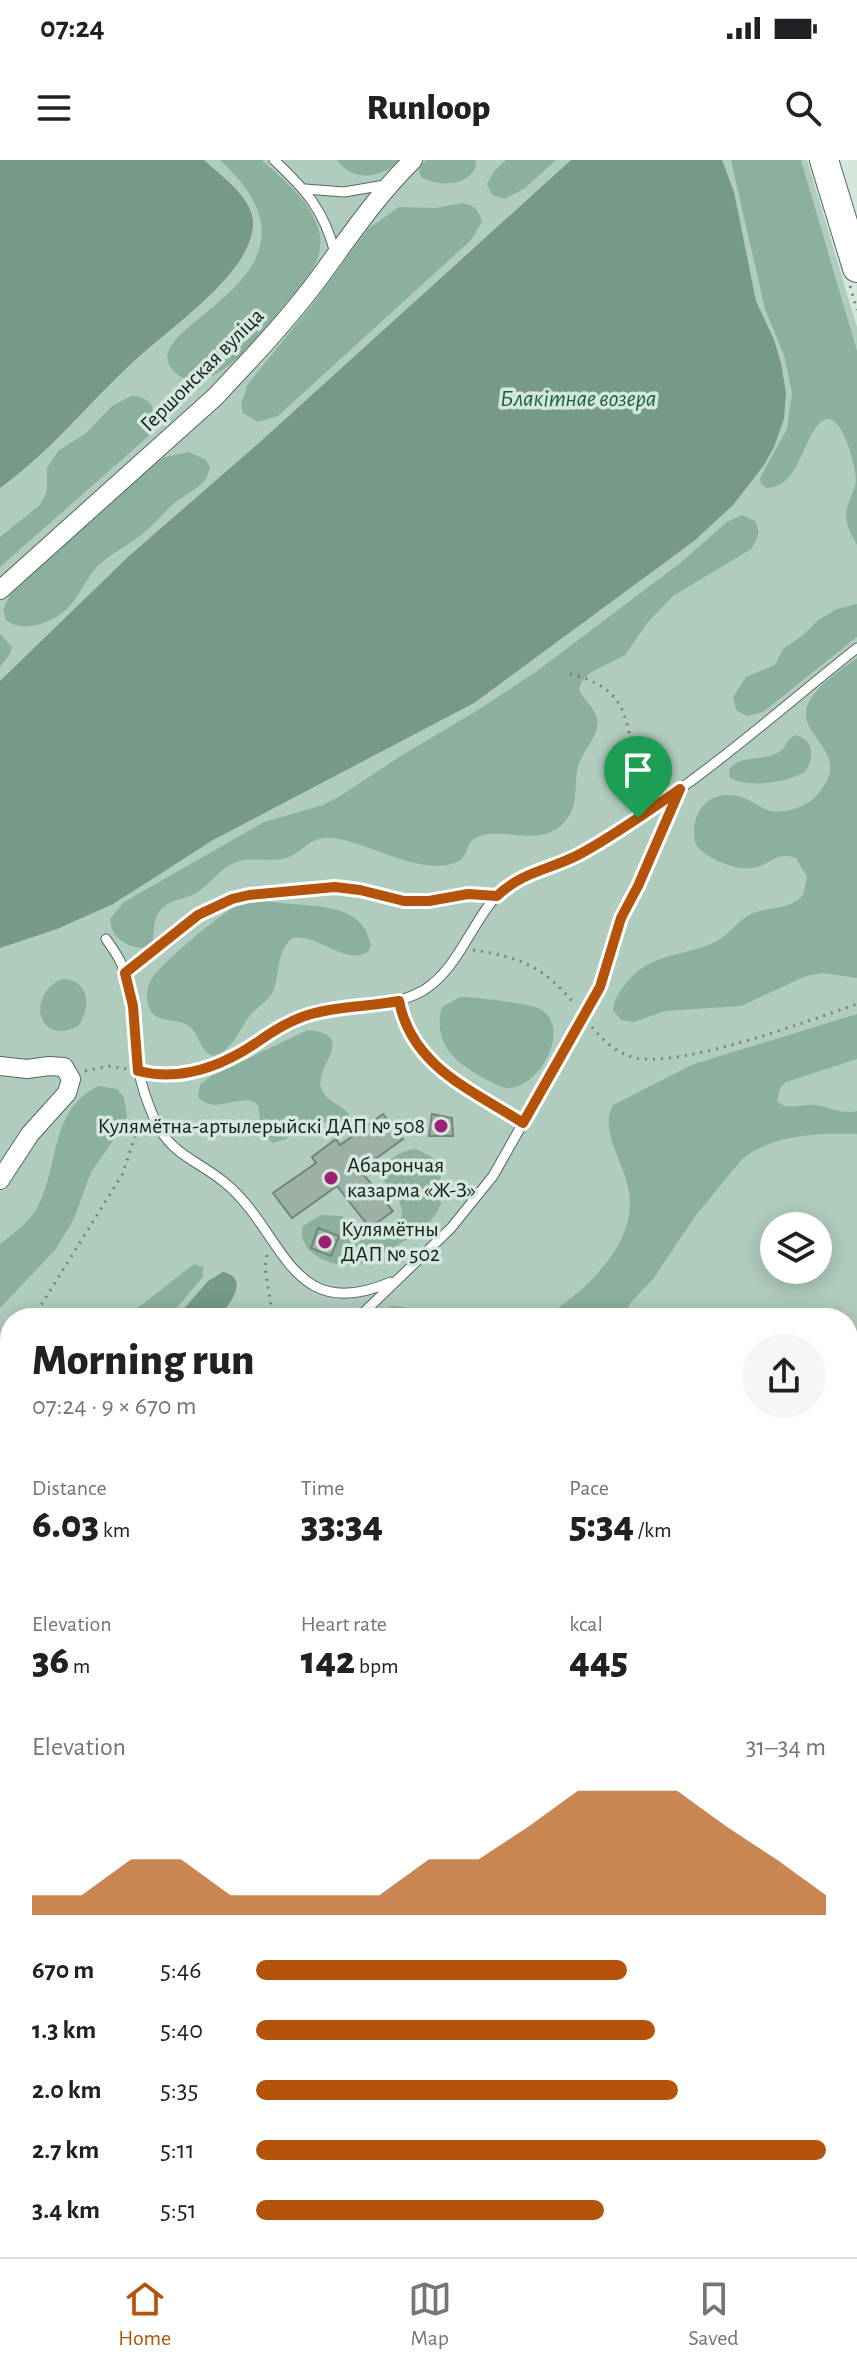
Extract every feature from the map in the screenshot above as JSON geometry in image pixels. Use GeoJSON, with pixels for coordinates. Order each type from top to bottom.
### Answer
{"type":"FeatureCollection","features":[{"type":"Feature","properties":{"kind":"main road"},"geometry":{"type":"LineString","coordinates":[[824,160],[857,268]]}},
{"type":"Feature","properties":{"kind":"street","name":"Гершонская вуліца"},"geometry":{"type":"LineString","coordinates":[[0,590],[215,397],[295,309],[388,185],[413,160]]}},
{"type":"Feature","properties":{"kind":"street"},"geometry":{"type":"LineString","coordinates":[[0,1066],[27,1069],[57,1065],[64,1067],[70,1076],[67,1093],[30,1134],[0,1180]]}},
{"type":"Feature","properties":{"kind":"lane"},"geometry":{"type":"LineString","coordinates":[[274,160],[305,189],[324,218],[335,253]]}},
{"type":"Feature","properties":{"kind":"lane"},"geometry":{"type":"LineString","coordinates":[[305,189],[344,192],[388,185]]}},
{"type":"Feature","properties":{"kind":"lane"},"geometry":{"type":"LineString","coordinates":[[138,1071],[171,1076],[188,1074],[223,1061],[304,1016],[326,1010],[399,1001],[428,987],[461,948],[497,896],[521,877],[575,856],[680,789],[857,648]]}},
{"type":"Feature","properties":{"kind":"lane"},"geometry":{"type":"LineString","coordinates":[[369,1308],[451,1228],[493,1176],[584,1016],[608,967],[621,918],[680,789]]}},
{"type":"Feature","properties":{"kind":"lane"},"geometry":{"type":"LineString","coordinates":[[106,939],[125,973],[133,1006],[138,1071],[145,1096],[166,1140],[181,1156],[225,1182],[249,1208],[287,1264],[302,1279],[328,1291],[356,1293],[399,1279]]}},
{"type":"Feature","properties":{"kind":"path"},"geometry":{"type":"LineString","coordinates":[[570,674],[603,685],[615,695],[640,762],[661,780],[680,789]]}},
{"type":"Feature","properties":{"kind":"path"},"geometry":{"type":"LineString","coordinates":[[125,973],[198,915],[232,899],[249,895],[335,887],[404,901],[429,901],[468,894],[497,896]]}},
{"type":"Feature","properties":{"kind":"path"},"geometry":{"type":"LineString","coordinates":[[461,948],[520,960],[544,972],[562,989],[599,1036],[615,1050],[636,1058],[660,1059],[754,1037],[857,1004]]}},
{"type":"Feature","properties":{"kind":"path"},"geometry":{"type":"LineString","coordinates":[[399,1001],[406,1030],[427,1058],[446,1074],[523,1123]]}},
{"type":"Feature","properties":{"kind":"path"},"geometry":{"type":"LineString","coordinates":[[70,1076],[108,1066],[138,1071]]}},
{"type":"Feature","properties":{"kind":"path"},"geometry":{"type":"LineString","coordinates":[[39,1308],[122,1175],[145,1096]]}},
{"type":"Feature","properties":{"kind":"path"},"geometry":{"type":"LineString","coordinates":[[271,1308],[265,1268],[268,1251],[274,1244]]}},
{"type":"Feature","properties":{"kind":"shaded area"},"geometry":{"type":"Polygon","coordinates":[[[0,160],[807,160],[857,327],[857,1308],[0,1308],[0,160]]]}},
{"type":"Feature","properties":{"kind":"shaded area"},"geometry":{"type":"Polygon","coordinates":[[[220,160],[262,160],[305,203],[317,224],[320,251],[314,267],[247,349],[216,374],[200,380],[185,379],[172,369],[168,352],[182,334],[230,292],[251,266],[262,236],[253,201],[220,160]]]}},
{"type":"Feature","properties":{"kind":"shaded area"},"geometry":{"type":"Polygon","coordinates":[[[337,160],[402,160],[386,171],[360,175],[344,168],[337,160]]]}},
{"type":"Feature","properties":{"kind":"shaded area"},"geometry":{"type":"Polygon","coordinates":[[[426,160],[475,160],[476,167],[459,182],[443,184],[421,177],[419,169],[426,160]]]}},
{"type":"Feature","properties":{"kind":"shaded area"},"geometry":{"type":"Polygon","coordinates":[[[506,160],[556,160],[524,189],[504,199],[492,195],[487,184],[494,171],[506,160]]]}},
{"type":"Feature","properties":{"kind":"shaded area"},"geometry":{"type":"Polygon","coordinates":[[[731,160],[801,160],[857,351],[857,545],[846,516],[855,474],[848,446],[835,422],[827,419],[818,425],[796,466],[784,481],[766,488],[761,484],[760,478],[787,429],[792,393],[784,355],[765,309],[731,160]]]}},
{"type":"Feature","properties":{"kind":"shaded area"},"geometry":{"type":"Polygon","coordinates":[[[463,203],[476,209],[482,222],[471,240],[278,416],[258,422],[243,413],[241,404],[248,384],[368,229],[399,207],[435,208],[463,203]]]}},
{"type":"Feature","properties":{"kind":"shaded area"},"geometry":{"type":"Polygon","coordinates":[[[131,396],[145,399],[152,408],[155,420],[152,433],[0,567],[0,537],[39,506],[47,490],[47,468],[58,451],[86,433],[112,406],[131,396]]]}},
{"type":"Feature","properties":{"kind":"shaded area"},"geometry":{"type":"Polygon","coordinates":[[[189,452],[206,460],[210,467],[205,480],[172,505],[145,532],[101,563],[65,611],[32,626],[18,626],[6,620],[3,610],[11,593],[154,464],[165,457],[189,452]]]}},
{"type":"Feature","properties":{"kind":"shaded area"},"geometry":{"type":"Polygon","coordinates":[[[742,515],[755,521],[758,529],[751,549],[673,596],[648,622],[625,655],[590,673],[582,681],[579,689],[596,715],[597,728],[578,766],[572,809],[560,826],[549,833],[536,835],[484,835],[472,841],[461,860],[431,866],[347,841],[319,839],[289,857],[233,863],[196,893],[163,908],[156,919],[153,942],[145,948],[126,944],[113,932],[110,919],[124,902],[264,822],[323,805],[340,796],[478,710],[537,671],[679,564],[727,522],[742,515]]]}},
{"type":"Feature","properties":{"kind":"shaded area"},"geometry":{"type":"Polygon","coordinates":[[[857,604],[857,637],[763,712],[747,716],[736,710],[733,697],[746,677],[775,665],[783,649],[818,620],[837,609],[857,604]]]}},
{"type":"Feature","properties":{"kind":"shaded area"},"geometry":{"type":"Polygon","coordinates":[[[0,634],[12,647],[0,667],[0,634]]]}},
{"type":"Feature","properties":{"kind":"shaded area"},"geometry":{"type":"Polygon","coordinates":[[[857,658],[857,978],[823,973],[806,976],[741,1006],[665,1011],[634,1022],[621,1020],[613,1010],[616,999],[636,972],[658,960],[717,941],[751,914],[785,906],[803,895],[807,877],[796,858],[781,856],[760,866],[744,868],[725,864],[701,851],[694,835],[697,816],[708,801],[726,795],[737,796],[776,811],[798,807],[816,797],[829,774],[830,763],[809,725],[806,715],[808,704],[823,684],[857,658]]]}},
{"type":"Feature","properties":{"kind":"shaded area"},"geometry":{"type":"Polygon","coordinates":[[[795,735],[806,740],[811,750],[805,772],[768,783],[747,783],[730,778],[729,769],[734,764],[777,753],[795,735]]]}},
{"type":"Feature","properties":{"kind":"shaded area"},"geometry":{"type":"Polygon","coordinates":[[[268,901],[344,912],[366,930],[371,946],[368,952],[350,955],[311,940],[292,938],[283,950],[271,995],[251,1014],[231,1044],[213,1056],[186,1024],[162,1019],[152,1013],[147,1000],[149,984],[180,950],[230,910],[245,903],[268,901]]]}},
{"type":"Feature","properties":{"kind":"shaded area"},"geometry":{"type":"Polygon","coordinates":[[[62,979],[71,980],[83,989],[86,1003],[78,1026],[64,1031],[53,1030],[46,1025],[40,1006],[50,986],[62,979]]]}},
{"type":"Feature","properties":{"kind":"shaded area"},"geometry":{"type":"Polygon","coordinates":[[[460,997],[524,1005],[540,1009],[549,1018],[553,1043],[548,1056],[531,1079],[520,1086],[504,1087],[476,1073],[453,1056],[442,1037],[440,1015],[442,1007],[460,997]]]}},
{"type":"Feature","properties":{"kind":"shaded area"},"geometry":{"type":"Polygon","coordinates":[[[857,1014],[857,1059],[786,1082],[780,1088],[777,1101],[791,1107],[816,1105],[857,1111],[857,1134],[797,1137],[754,1151],[742,1159],[696,1215],[653,1279],[627,1308],[558,1308],[592,1280],[618,1246],[626,1227],[630,1207],[628,1187],[610,1135],[609,1115],[613,1105],[694,1064],[857,1014]]]}},
{"type":"Feature","properties":{"kind":"shaded area"},"geometry":{"type":"Polygon","coordinates":[[[308,1030],[331,1038],[333,1045],[323,1070],[321,1088],[326,1097],[349,1114],[347,1120],[338,1123],[306,1122],[286,1139],[273,1143],[262,1134],[255,1102],[218,1105],[204,1102],[198,1097],[200,1085],[211,1076],[308,1030]]]}},
{"type":"Feature","properties":{"kind":"shaded area"},"geometry":{"type":"Polygon","coordinates":[[[99,1086],[117,1089],[124,1097],[127,1116],[122,1128],[91,1172],[74,1219],[55,1250],[0,1308],[0,1244],[36,1210],[44,1194],[57,1141],[71,1109],[83,1096],[99,1086]]]}},
{"type":"Feature","properties":{"kind":"shaded area"},"geometry":{"type":"Polygon","coordinates":[[[416,1149],[432,1157],[442,1188],[437,1213],[429,1223],[406,1240],[358,1264],[334,1263],[310,1250],[302,1235],[303,1226],[321,1215],[342,1216],[356,1230],[368,1235],[387,1229],[397,1221],[402,1216],[400,1203],[380,1170],[396,1156],[416,1149]]]}},
{"type":"Feature","properties":{"kind":"shaded area"},"geometry":{"type":"Polygon","coordinates":[[[194,1264],[203,1267],[203,1277],[177,1308],[138,1308],[194,1264]]]}},
{"type":"Feature","properties":{"kind":"water"},"geometry":{"type":"Polygon","coordinates":[[[0,160],[204,160],[247,203],[253,227],[243,256],[226,279],[133,362],[36,459],[0,488],[0,160]]]}},
{"type":"Feature","properties":{"kind":"water","name":"Блакітнае возера"},"geometry":{"type":"Polygon","coordinates":[[[571,160],[722,160],[734,192],[756,301],[774,340],[786,393],[784,419],[764,465],[733,505],[694,541],[474,703],[213,840],[113,904],[57,929],[0,948],[0,681],[129,556],[260,442],[571,160]]]}},
{"type":"Feature","properties":{"kind":"water"},"geometry":{"type":"Polygon","coordinates":[[[223,1272],[236,1280],[235,1292],[225,1308],[185,1308],[208,1281],[223,1272]]]}},
{"type":"Feature","properties":{"kind":"building","name":"Абарончая казарма «Ж-З»"},"geometry":{"type":"Polygon","coordinates":[[[383,1114],[403,1139],[360,1170],[393,1211],[370,1228],[337,1186],[292,1218],[273,1193],[316,1163],[312,1157],[336,1139],[340,1145],[383,1114]]]}},
{"type":"Feature","properties":{"kind":"building","name":"Кулямётна-артылерыйскі ДАП № 508"},"geometry":{"type":"Polygon","coordinates":[[[432,1114],[452,1118],[453,1136],[429,1136],[432,1114]]]}},
{"type":"Feature","properties":{"kind":"building","name":"Кулямётны ДАП № 502"},"geometry":{"type":"Polygon","coordinates":[[[318,1228],[339,1236],[331,1256],[311,1248],[318,1228]]]}},
{"type":"Feature","properties":{"kind":"place","name":"Кулямётна-артылерыйскі ДАП № 508"},"geometry":{"type":"Point","coordinates":[441,1126]}},
{"type":"Feature","properties":{"kind":"place","name":"Абарончая казарма «Ж-З»"},"geometry":{"type":"Point","coordinates":[331,1178]}},
{"type":"Feature","properties":{"kind":"place","name":"Кулямётны ДАП № 502"},"geometry":{"type":"Point","coordinates":[325,1242]}},
{"type":"Feature","properties":{"kind":"route"},"geometry":{"type":"LineString","coordinates":[[680,789],[621,918],[600,987],[523,1123],[467,1089],[427,1058],[406,1030],[399,1001],[326,1010],[304,1016],[223,1061],[188,1074],[154,1075],[138,1071],[133,1006],[125,973],[184,925],[215,906],[249,895],[335,887],[417,902],[468,894],[497,896],[521,877],[575,856],[638,818],[680,789]]}}]}
